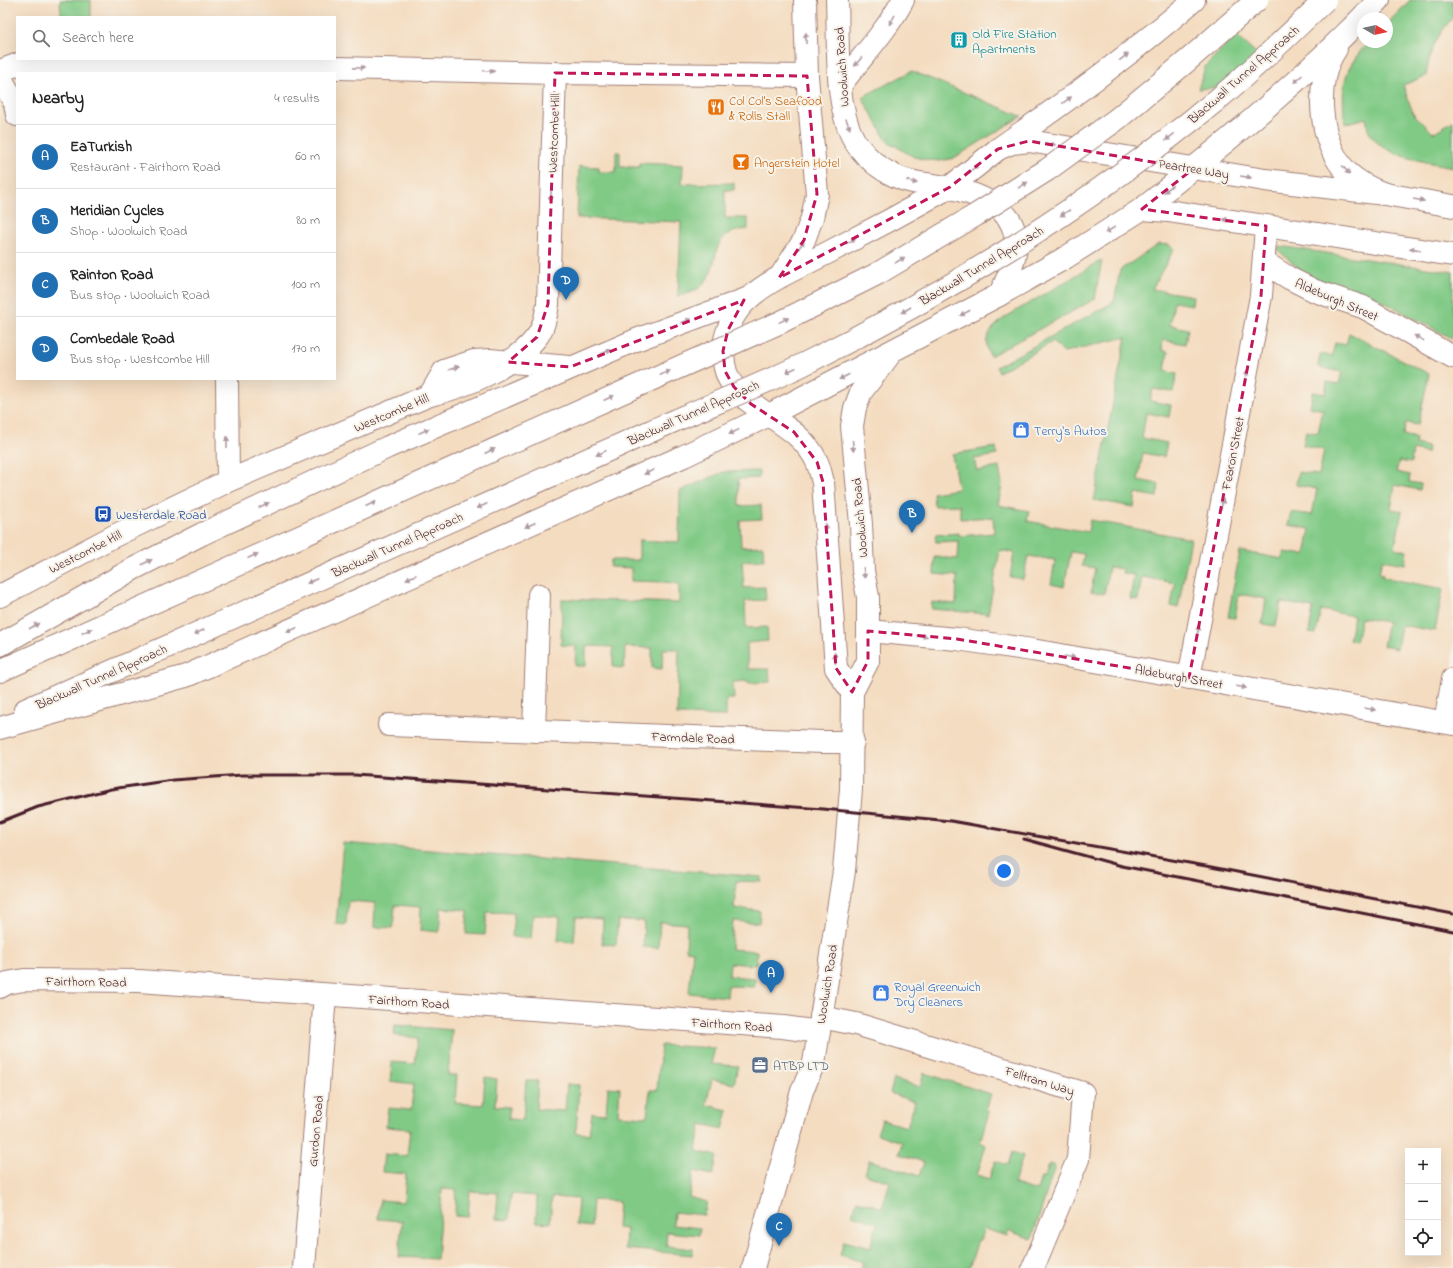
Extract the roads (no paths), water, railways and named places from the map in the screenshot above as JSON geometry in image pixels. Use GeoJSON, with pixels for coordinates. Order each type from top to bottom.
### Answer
{"type":"FeatureCollection","features":[{"type":"Feature","properties":{"kind":"main road"},"geometry":{"type":"LineString","coordinates":[[779,278],[804,240],[812,218],[817,194],[807,76],[805,0]]}},
{"type":"Feature","properties":{"kind":"main road","name":"Woolwich Road"},"geometry":{"type":"LineString","coordinates":[[0,728],[186,676],[684,456],[891,353],[999,295],[1010,275],[1016,254],[1015,233],[1007,216],[994,203],[979,196],[950,187],[915,184],[895,177],[877,167],[857,144],[847,124],[841,102],[837,0]]}},
{"type":"Feature","properties":{"kind":"main road"},"geometry":{"type":"LineString","coordinates":[[840,86],[859,61],[879,39],[891,22],[903,0]]}},
{"type":"Feature","properties":{"kind":"main road"},"geometry":{"type":"LineString","coordinates":[[998,149],[1093,81],[1161,29],[1194,0]]}},
{"type":"Feature","properties":{"kind":"main road"},"geometry":{"type":"LineString","coordinates":[[0,670],[781,322],[877,274],[976,215],[1046,170],[1117,119],[1257,0]]}},
{"type":"Feature","properties":{"kind":"main road","name":"Blackwall Tunnel Approach"},"geometry":{"type":"LineString","coordinates":[[0,721],[800,365],[902,313],[1000,256],[1072,209],[1146,156],[1225,93],[1325,0]]}},
{"type":"Feature","properties":{"kind":"main road"},"geometry":{"type":"LineString","coordinates":[[999,295],[1065,258],[1142,209],[1234,136],[1347,34],[1379,0]]}},
{"type":"Feature","properties":{"kind":"main road"},"geometry":{"type":"LineString","coordinates":[[1347,34],[1331,55],[1324,75],[1321,98],[1328,136],[1336,157],[1346,172],[1363,186],[1385,194]]}},
{"type":"Feature","properties":{"kind":"main road"},"geometry":{"type":"LineString","coordinates":[[0,71],[21,63],[218,65],[237,72],[248,66],[555,73],[807,76]]}},
{"type":"Feature","properties":{"kind":"main road","name":"Westcombe Hill"},"geometry":{"type":"LineString","coordinates":[[0,596],[114,536],[228,481],[430,395],[444,372],[474,361],[508,362],[537,338],[546,317],[548,304],[555,73]]}},
{"type":"Feature","properties":{"kind":"main road"},"geometry":{"type":"LineString","coordinates":[[0,76],[15,103],[16,109]]}},
{"type":"Feature","properties":{"kind":"main road","name":"Peartree Way"},"geometry":{"type":"LineString","coordinates":[[950,187],[998,149],[1012,144],[1029,141],[1193,169],[1385,194],[1453,206]]}},
{"type":"Feature","properties":{"kind":"main road"},"geometry":{"type":"LineString","coordinates":[[0,645],[132,569],[202,534],[388,447],[570,367],[643,337],[749,298],[779,278],[874,229],[950,187]]}},
{"type":"Feature","properties":{"kind":"main road"},"geometry":{"type":"LineString","coordinates":[[1142,209],[1168,211],[1453,255]]}},
{"type":"Feature","properties":{"kind":"main road","name":"Fearon Street"},"geometry":{"type":"LineString","coordinates":[[1189,678],[1261,296],[1266,226]]}},
{"type":"Feature","properties":{"kind":"main road","name":"Aldeburgh Street"},"geometry":{"type":"LineString","coordinates":[[1264,262],[1288,278],[1315,291],[1363,308],[1453,357]]}},
{"type":"Feature","properties":{"kind":"main road"},"geometry":{"type":"LineString","coordinates":[[749,298],[738,311],[728,330],[723,351],[725,371],[734,387],[751,404],[794,432],[806,444],[817,462],[823,482],[836,668],[852,692]]}},
{"type":"Feature","properties":{"kind":"main road","name":"Woolwich Road"},"geometry":{"type":"LineString","coordinates":[[753,1268],[802,1091],[814,1062],[844,871],[851,789],[853,742],[852,692],[868,661],[868,597],[863,571],[861,524],[852,426],[855,408],[860,392],[891,353]]}},
{"type":"Feature","properties":{"kind":"main road"},"geometry":{"type":"LineString","coordinates":[[508,362],[570,367]]}},
{"type":"Feature","properties":{"kind":"main road"},"geometry":{"type":"LineString","coordinates":[[227,380],[228,481]]}},
{"type":"Feature","properties":{"kind":"main road"},"geometry":{"type":"LineString","coordinates":[[534,732],[539,595]]}},
{"type":"Feature","properties":{"kind":"main road","name":"Aldeburgh Street"},"geometry":{"type":"LineString","coordinates":[[868,632],[957,639],[1032,650],[1449,723],[1453,678]]}},
{"type":"Feature","properties":{"kind":"main road","name":"Farmdale Road"},"geometry":{"type":"LineString","coordinates":[[389,725],[534,732],[853,742]]}},
{"type":"Feature","properties":{"kind":"main road","name":"Fairthorn Road"},"geometry":{"type":"LineString","coordinates":[[0,987],[7,983],[24,980],[139,981],[783,1028],[820,1024]]}},
{"type":"Feature","properties":{"kind":"main road","name":"Gurdon Road"},"geometry":{"type":"LineString","coordinates":[[304,1268],[325,995]]}},
{"type":"Feature","properties":{"kind":"main road","name":"Felltram Way"},"geometry":{"type":"LineString","coordinates":[[820,1024],[856,1024],[1083,1093],[1078,1159],[1033,1268]]}},
{"type":"Feature","properties":{"kind":"railway"},"geometry":{"type":"LineString","coordinates":[[0,822],[38,807],[111,789],[173,780],[242,775],[355,775],[823,809],[951,821],[1206,866],[1453,914]]}},
{"type":"Feature","properties":{"kind":"railway"},"geometry":{"type":"LineString","coordinates":[[1024,839],[1122,866],[1453,931]]}},
{"type":"Feature","properties":{"kind":"place","name":"Old Fire Station Apartments"},"geometry":{"type":"Point","coordinates":[959,40]}},
{"type":"Feature","properties":{"kind":"place","name":"Col Col's Seafood & Rolls Stall"},"geometry":{"type":"Point","coordinates":[716,107]}},
{"type":"Feature","properties":{"kind":"place","name":"Angerstein Hotel"},"geometry":{"type":"Point","coordinates":[741,162]}},
{"type":"Feature","properties":{"kind":"place","name":"Combedale Road"},"geometry":{"type":"Point","coordinates":[566,300]}},
{"type":"Feature","properties":{"kind":"place","name":"Terry's Autos"},"geometry":{"type":"Point","coordinates":[1021,430]}},
{"type":"Feature","properties":{"kind":"place","name":"Westerdale Road"},"geometry":{"type":"Point","coordinates":[103,514]}},
{"type":"Feature","properties":{"kind":"place","name":"Meridian Cycles"},"geometry":{"type":"Point","coordinates":[912,533]}},
{"type":"Feature","properties":{"kind":"place","name":"EaTurkish"},"geometry":{"type":"Point","coordinates":[771,993]}},
{"type":"Feature","properties":{"kind":"place","name":"Royal Greenwich Dry Cleaners"},"geometry":{"type":"Point","coordinates":[881,993]}},
{"type":"Feature","properties":{"kind":"place","name":"ATBP LTD"},"geometry":{"type":"Point","coordinates":[760,1065]}},
{"type":"Feature","properties":{"kind":"place","name":"Rainton Road"},"geometry":{"type":"Point","coordinates":[779,1246]}}]}
